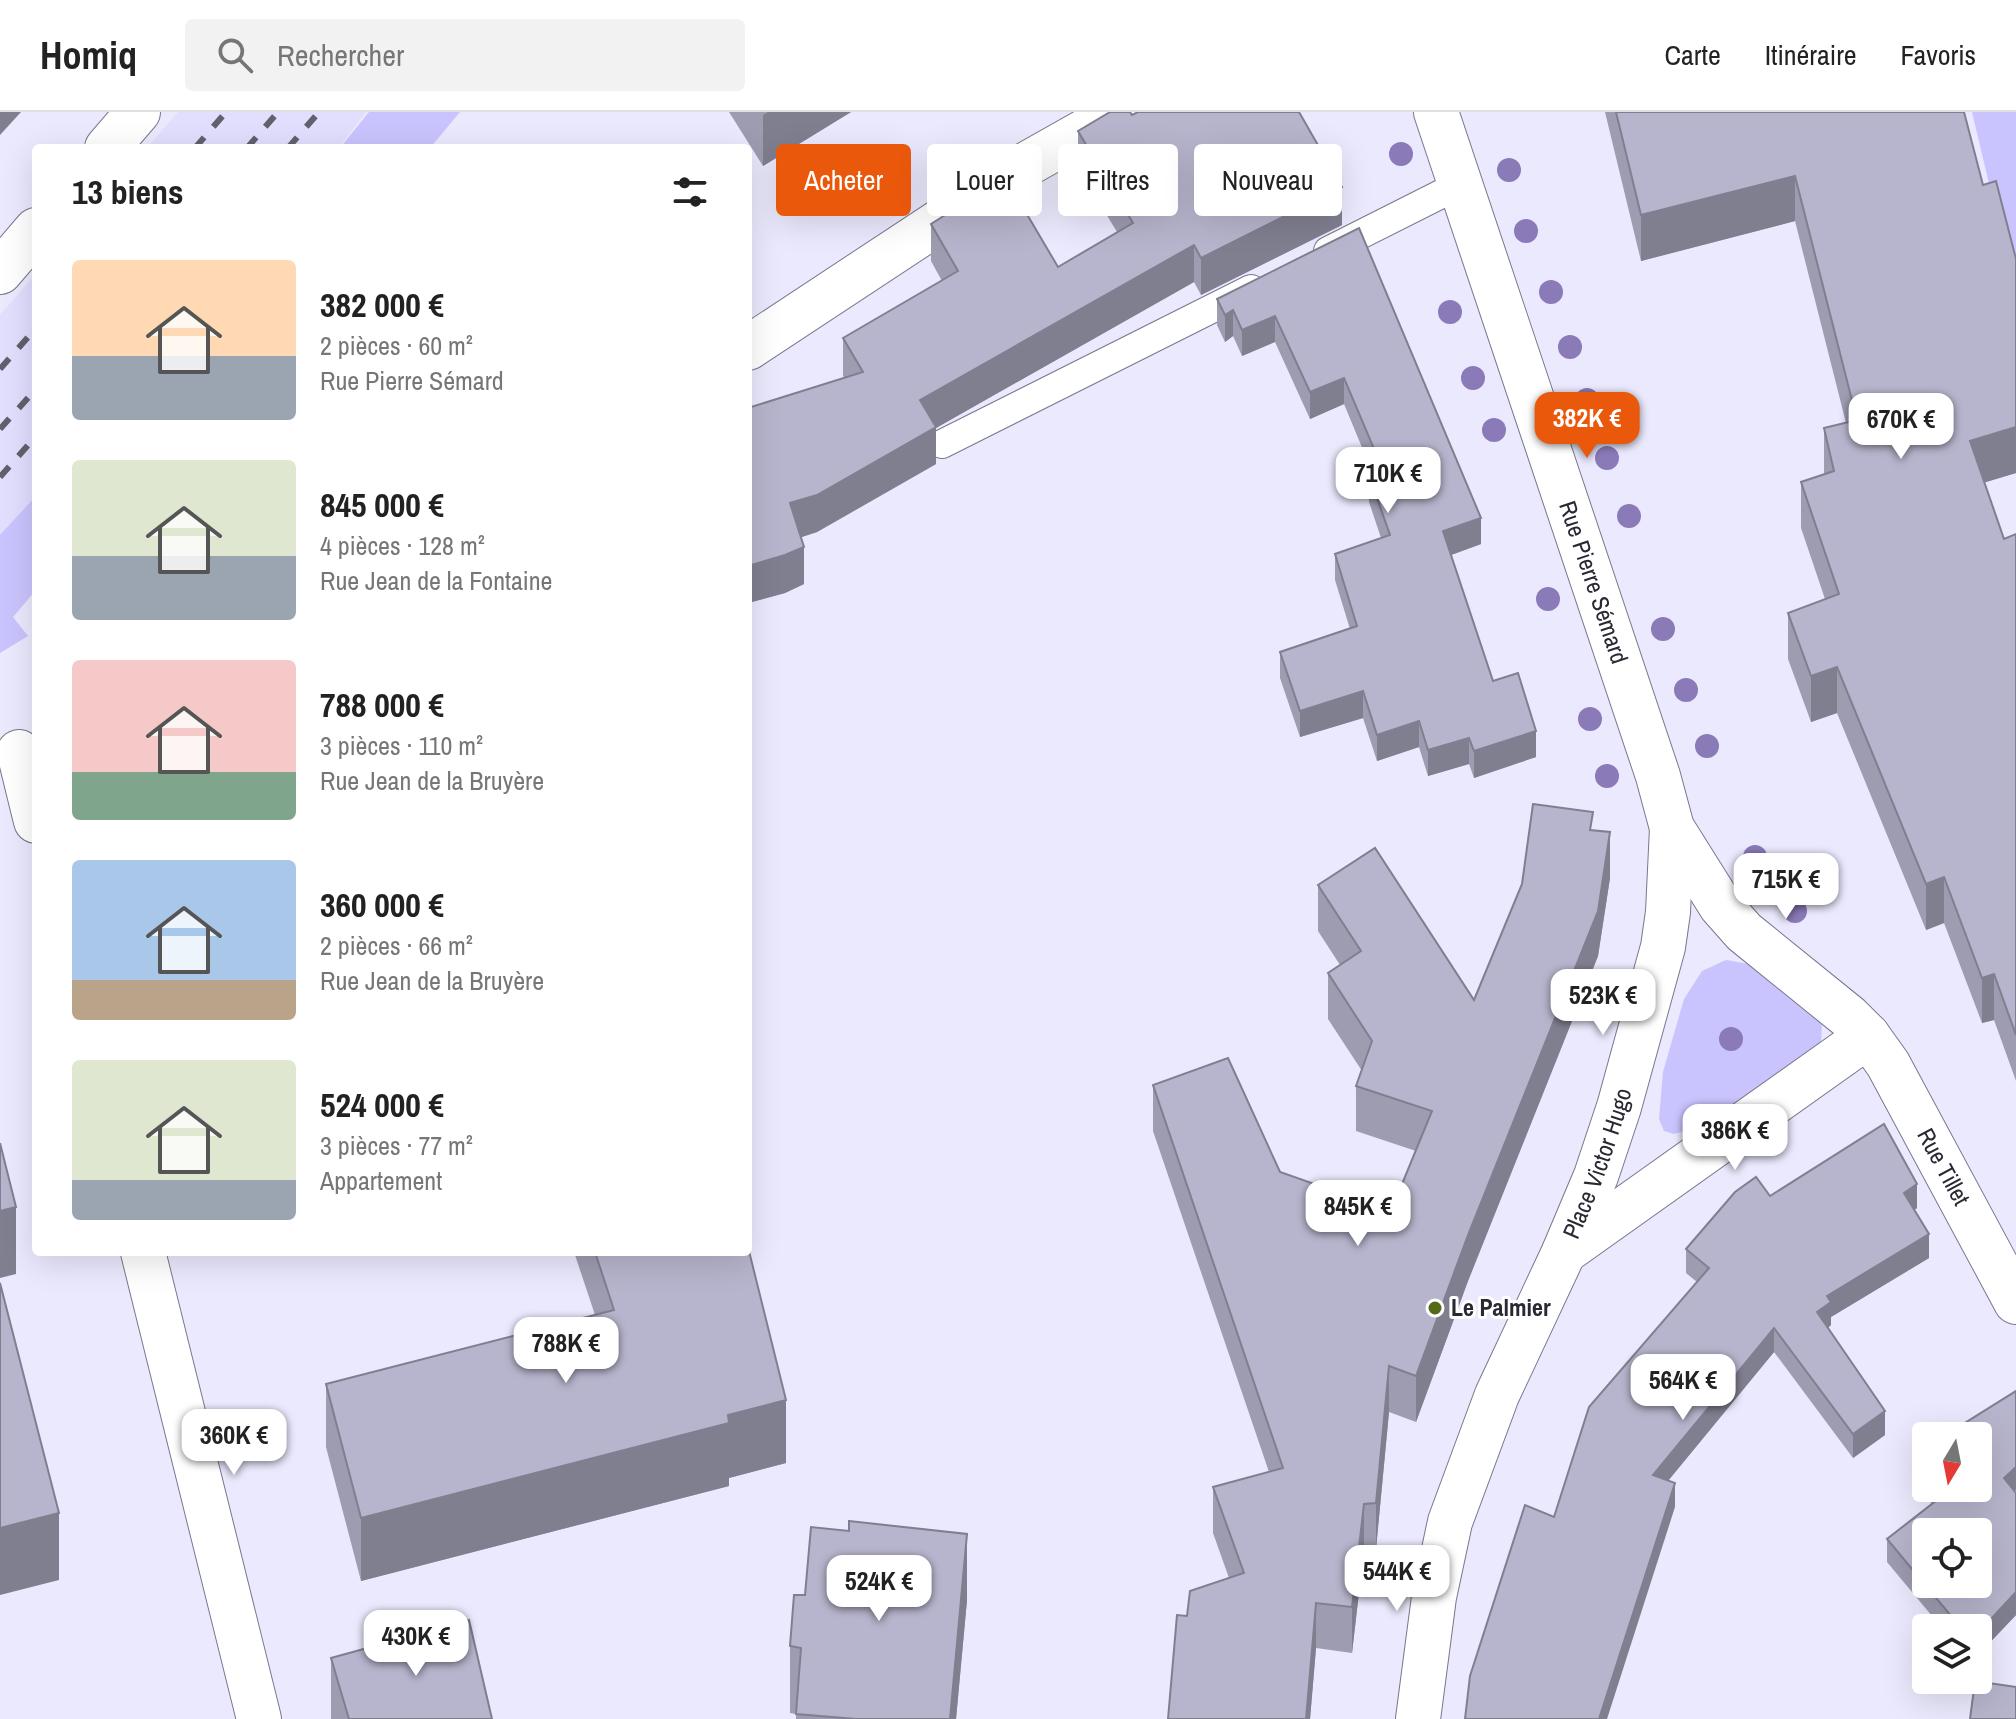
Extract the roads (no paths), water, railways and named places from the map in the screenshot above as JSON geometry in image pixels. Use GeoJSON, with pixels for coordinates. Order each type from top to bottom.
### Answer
{"type":"FeatureCollection","features":[{"type":"Feature","properties":{"kind":"street"},"geometry":{"type":"LineString","coordinates":[[110,144],[138,112]]}},
{"type":"Feature","properties":{"kind":"street"},"geometry":{"type":"LineString","coordinates":[[752,345],[1027,164],[1119,112]]}},
{"type":"Feature","properties":{"kind":"street","name":"Rue Pierre Sémard"},"geometry":{"type":"LineString","coordinates":[[1436,112],[1658,776],[1672,828]]}},
{"type":"Feature","properties":{"kind":"street"},"geometry":{"type":"LineString","coordinates":[[0,272],[32,235]]}},
{"type":"Feature","properties":{"kind":"street"},"geometry":{"type":"LineString","coordinates":[[18,753],[32,806]]}},
{"type":"Feature","properties":{"kind":"street"},"geometry":{"type":"LineString","coordinates":[[1672,828],[1721,906],[1744,932],[1868,1036]]}},
{"type":"Feature","properties":{"kind":"street","name":"Place Victor Hugo"},"geometry":{"type":"LineString","coordinates":[[1564,1252],[1608,1143],[1663,947],[1672,828]]}},
{"type":"Feature","properties":{"kind":"street","name":"Place Victor Hugo"},"geometry":{"type":"LineString","coordinates":[[1564,1252],[1868,1036]]}},
{"type":"Feature","properties":{"kind":"street","name":"Rue Tillet"},"geometry":{"type":"LineString","coordinates":[[1868,1036],[1908,1098],[2016,1302]]}},
{"type":"Feature","properties":{"kind":"street"},"geometry":{"type":"LineString","coordinates":[[1418,1719],[1431,1612],[1450,1522],[1497,1395],[1564,1252]]}},
{"type":"Feature","properties":{"kind":"street"},"geometry":{"type":"LineString","coordinates":[[144,1256],[259,1719]]}},
{"type":"Feature","properties":{"kind":"lane"},"geometry":{"type":"LineString","coordinates":[[1305,262],[1459,185]]}},
{"type":"Feature","properties":{"kind":"lane"},"geometry":{"type":"LineString","coordinates":[[942,444],[1278,276]]}},
{"type":"Feature","properties":{"kind":"railway"},"geometry":{"type":"LineString","coordinates":[[198,144],[226,112]]}},
{"type":"Feature","properties":{"kind":"railway"},"geometry":{"type":"LineString","coordinates":[[250,144],[278,112]]}},
{"type":"Feature","properties":{"kind":"railway"},"geometry":{"type":"LineString","coordinates":[[291,144],[319,112]]}},
{"type":"Feature","properties":{"kind":"railway"},"geometry":{"type":"LineString","coordinates":[[0,369],[32,333]]}},
{"type":"Feature","properties":{"kind":"railway"},"geometry":{"type":"LineString","coordinates":[[0,429],[32,393]]}},
{"type":"Feature","properties":{"kind":"railway"},"geometry":{"type":"LineString","coordinates":[[0,477],[32,441]]}},
{"type":"Feature","properties":{"kind":"place","name":"Le Palmier"},"geometry":{"type":"Point","coordinates":[1435,1308]}}]}
